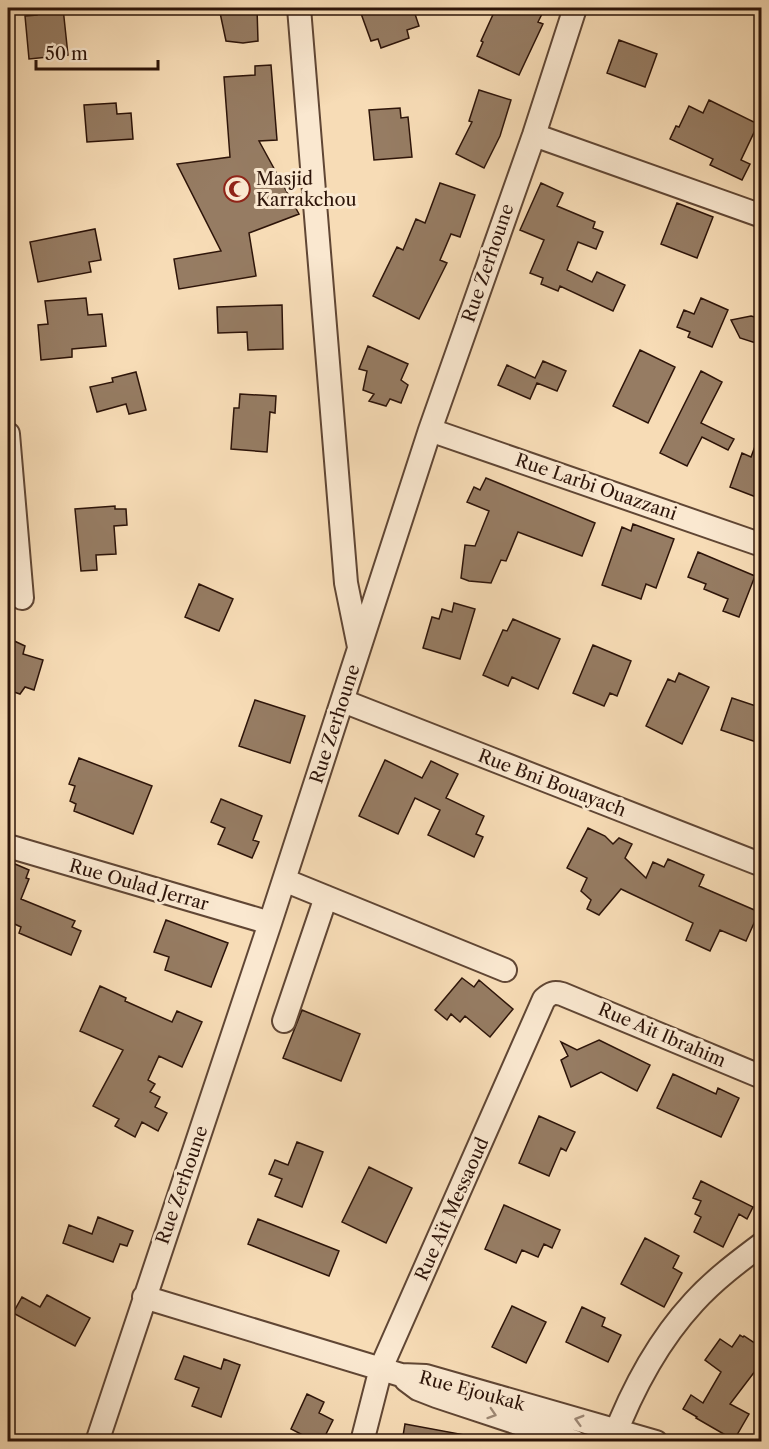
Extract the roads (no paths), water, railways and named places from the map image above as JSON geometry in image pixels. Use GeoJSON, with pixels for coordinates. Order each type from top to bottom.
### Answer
{"type":"FeatureCollection","features":[{"type":"Feature","properties":{"kind":"street"},"geometry":{"type":"LineString","coordinates":[[299,8],[346,583],[359,646]]}},
{"type":"Feature","properties":{"kind":"street","name":"Rue Zerhoune"},"geometry":{"type":"LineString","coordinates":[[97,1442],[270,923],[430,430],[534,135],[576,8]]}},
{"type":"Feature","properties":{"kind":"street"},"geometry":{"type":"LineString","coordinates":[[534,135],[762,216]]}},
{"type":"Feature","properties":{"kind":"street","name":"Rue Larbi Ouazzani"},"geometry":{"type":"LineString","coordinates":[[430,430],[762,545]]}},
{"type":"Feature","properties":{"kind":"street"},"geometry":{"type":"LineString","coordinates":[[8,434],[22,598]]}},
{"type":"Feature","properties":{"kind":"street","name":"Rue Bni Bouayach"},"geometry":{"type":"LineString","coordinates":[[343,701],[762,865]]}},
{"type":"Feature","properties":{"kind":"street","name":"Rue Oulad Jerrar"},"geometry":{"type":"LineString","coordinates":[[8,846],[270,923]]}},
{"type":"Feature","properties":{"kind":"street"},"geometry":{"type":"LineString","coordinates":[[284,880],[505,970]]}},
{"type":"Feature","properties":{"kind":"street"},"geometry":{"type":"LineString","coordinates":[[284,1021],[326,897]]}},
{"type":"Feature","properties":{"kind":"street","name":"Rue Aït Messaoud"},"geometry":{"type":"LineString","coordinates":[[362,1442],[544,999],[555,992],[562,994]]}},
{"type":"Feature","properties":{"kind":"street","name":"Rue Ait Ibrahim"},"geometry":{"type":"LineString","coordinates":[[562,994],[762,1077]]}},
{"type":"Feature","properties":{"kind":"street"},"geometry":{"type":"LineString","coordinates":[[614,1436],[665,1337],[695,1301],[730,1269],[762,1245]]}},
{"type":"Feature","properties":{"kind":"street","name":"Rue Ejoukak"},"geometry":{"type":"LineString","coordinates":[[144,1297],[391,1372],[426,1376],[614,1436],[656,1442]]}},
{"type":"Feature","properties":{"kind":"street","name":"Rue Ejoukak"},"geometry":{"type":"LineString","coordinates":[[391,1372],[418,1389],[436,1396],[575,1442]]}},
{"type":"Feature","properties":{"kind":"place","name":"Masjid Karrakchou"},"geometry":{"type":"Point","coordinates":[237,189]}}]}
